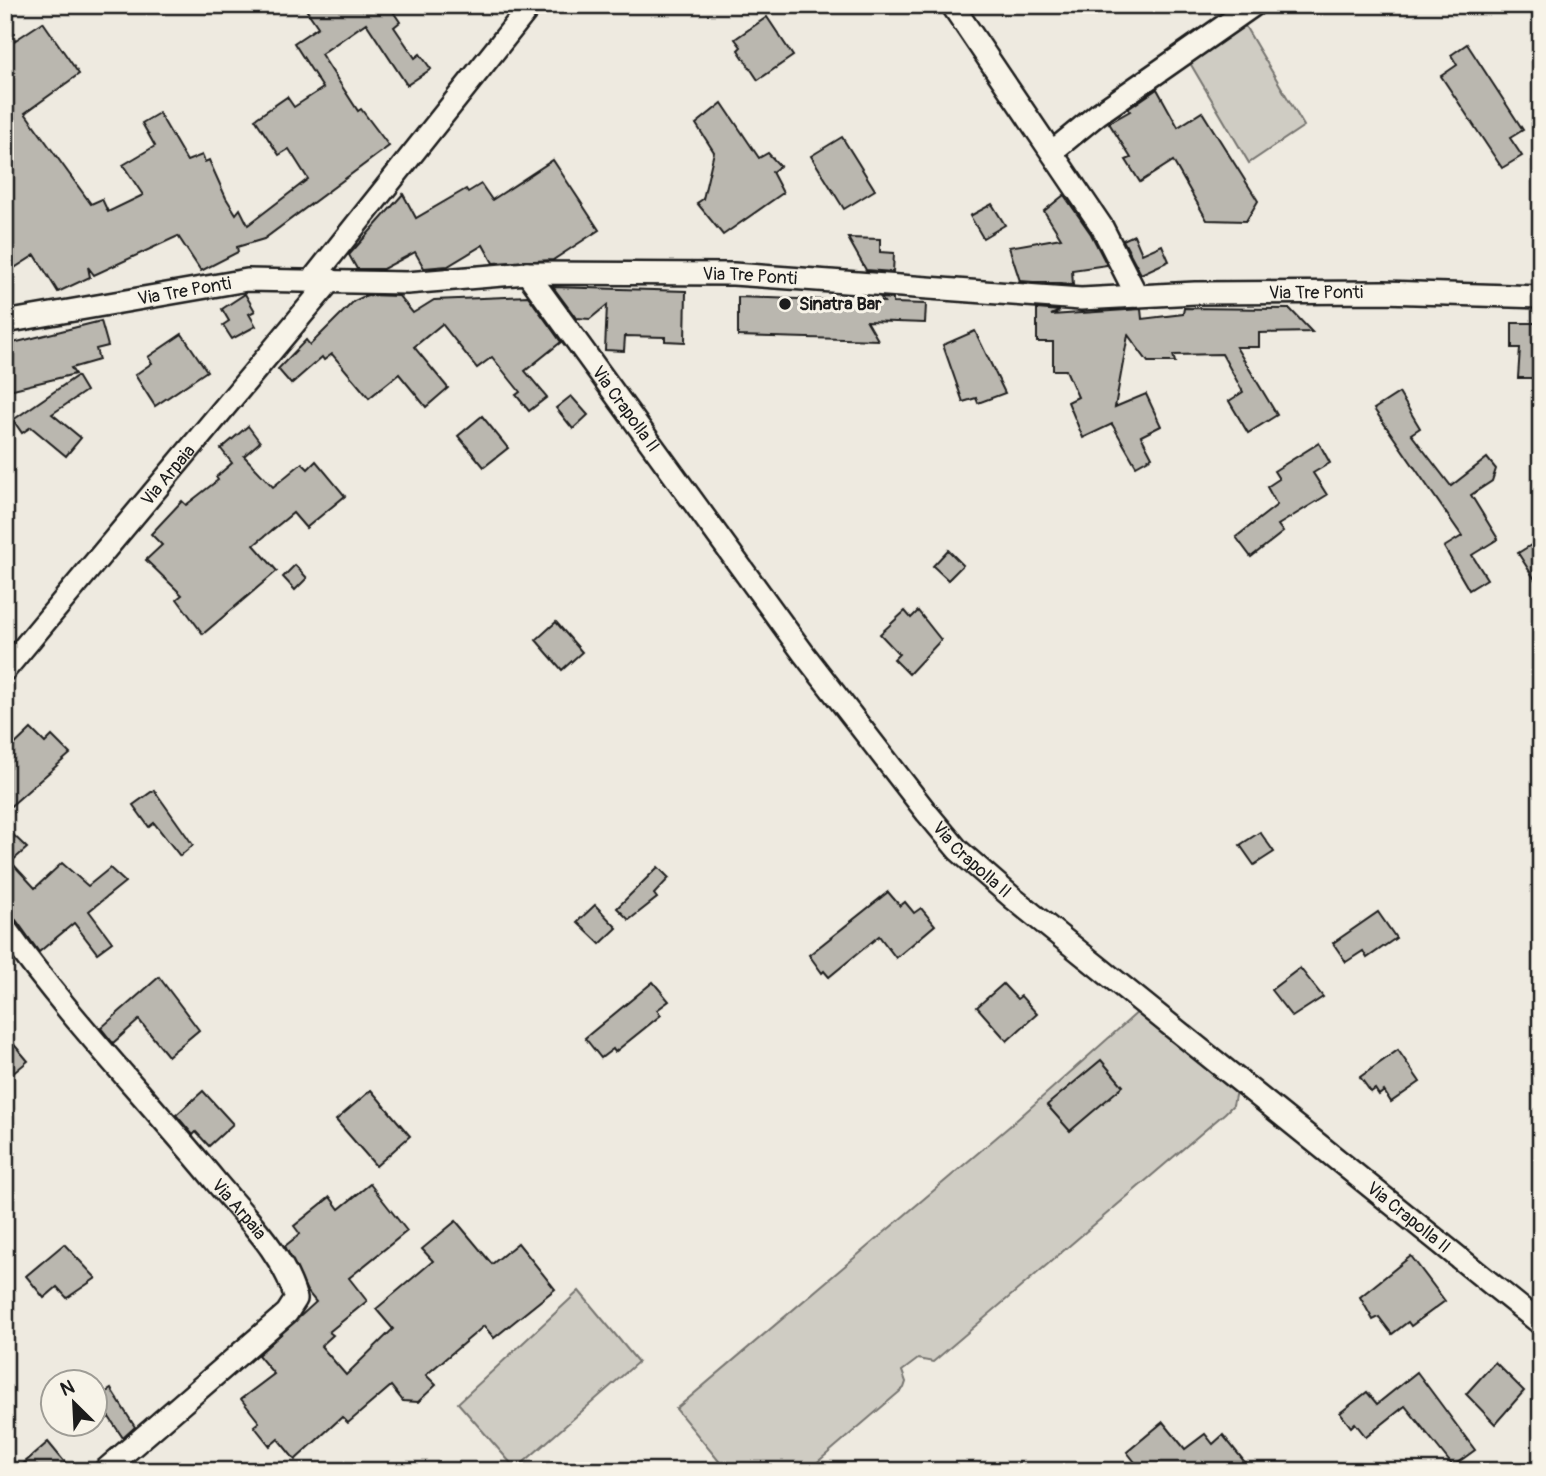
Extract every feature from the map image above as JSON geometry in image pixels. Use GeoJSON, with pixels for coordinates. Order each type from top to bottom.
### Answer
{"type":"FeatureCollection","features":[{"type":"Feature","properties":{"kind":"street","name":"Via Arpaia"},"geometry":{"type":"LineString","coordinates":[[5,670],[321,280],[531,5]]}},
{"type":"Feature","properties":{"kind":"street"},"geometry":{"type":"LineString","coordinates":[[953,5],[1053,150],[1102,227],[1137,296]]}},
{"type":"Feature","properties":{"kind":"street"},"geometry":{"type":"LineString","coordinates":[[1053,150],[1098,114],[1254,5]]}},
{"type":"Feature","properties":{"kind":"street","name":"Via Tre Ponti"},"geometry":{"type":"LineString","coordinates":[[5,323],[247,280],[407,283],[527,273],[733,275],[1081,299],[1384,292],[1541,297]]}},
{"type":"Feature","properties":{"kind":"street","name":"Via Crapolla II"},"geometry":{"type":"LineString","coordinates":[[527,273],[804,654],[958,850],[1014,899],[1541,1324]]}},
{"type":"Feature","properties":{"kind":"street","name":"Via Arpaia"},"geometry":{"type":"LineString","coordinates":[[5,928],[79,1026],[159,1112],[267,1243],[291,1280],[296,1299],[287,1313],[104,1471]]}},
{"type":"Feature","properties":{"kind":"shaded area"},"geometry":{"type":"Polygon","coordinates":[[[1245,26],[1304,126],[1249,163],[1190,63],[1245,26]]]}},
{"type":"Feature","properties":{"kind":"shaded area"},"geometry":{"type":"Polygon","coordinates":[[[1140,1010],[1236,1091],[1233,1105],[933,1362],[918,1359],[902,1371],[906,1382],[904,1388],[807,1471],[727,1471],[676,1409],[1011,1125],[1140,1010]]]}},
{"type":"Feature","properties":{"kind":"shaded area"},"geometry":{"type":"Polygon","coordinates":[[[579,1291],[638,1362],[516,1469],[458,1403],[579,1291]]]}},
{"type":"Feature","properties":{"kind":"building"},"geometry":{"type":"Polygon","coordinates":[[[303,5],[393,5],[390,7],[400,22],[394,27],[415,58],[420,54],[431,69],[407,85],[366,23],[321,54],[358,111],[361,109],[389,146],[264,239],[237,247],[238,252],[201,271],[178,236],[94,275],[88,267],[90,277],[58,292],[35,255],[5,274],[5,47],[43,22],[79,74],[25,113],[91,204],[102,199],[108,212],[143,195],[123,165],[155,146],[142,123],[159,113],[187,161],[202,155],[205,162],[209,160],[226,198],[236,214],[240,209],[248,225],[308,179],[289,149],[279,155],[255,119],[287,97],[294,107],[323,88],[294,43],[318,27],[303,5]]]}},
{"type":"Feature","properties":{"kind":"building"},"geometry":{"type":"Polygon","coordinates":[[[767,17],[793,56],[758,80],[738,50],[741,47],[735,39],[767,17]]]}},
{"type":"Feature","properties":{"kind":"building"},"geometry":{"type":"Polygon","coordinates":[[[1467,44],[1523,130],[1510,138],[1522,156],[1502,168],[1441,76],[1457,65],[1451,55],[1467,44]]]}},
{"type":"Feature","properties":{"kind":"building"},"geometry":{"type":"Polygon","coordinates":[[[1157,89],[1178,127],[1202,112],[1258,201],[1246,221],[1207,220],[1173,161],[1140,182],[1126,160],[1131,158],[1109,123],[1130,111],[1128,109],[1157,89]]]}},
{"type":"Feature","properties":{"kind":"building"},"geometry":{"type":"Polygon","coordinates":[[[722,103],[759,158],[768,153],[780,166],[772,172],[783,193],[723,235],[697,203],[703,199],[714,152],[696,124],[722,103]]]}},
{"type":"Feature","properties":{"kind":"building"},"geometry":{"type":"Polygon","coordinates":[[[842,137],[875,190],[844,209],[811,156],[842,137]]]}},
{"type":"Feature","properties":{"kind":"building"},"geometry":{"type":"Polygon","coordinates":[[[553,160],[599,230],[553,260],[493,263],[483,245],[448,266],[424,268],[415,252],[383,269],[357,269],[349,255],[403,194],[416,218],[466,189],[468,192],[481,184],[492,200],[553,160]]]}},
{"type":"Feature","properties":{"kind":"building"},"geometry":{"type":"Polygon","coordinates":[[[1064,195],[1091,234],[1107,265],[1072,270],[1073,285],[1020,281],[1009,247],[1061,238],[1044,211],[1064,195]]]}},
{"type":"Feature","properties":{"kind":"building"},"geometry":{"type":"Polygon","coordinates":[[[992,204],[1005,225],[983,238],[970,216],[992,204]]]}},
{"type":"Feature","properties":{"kind":"building"},"geometry":{"type":"Polygon","coordinates":[[[1134,235],[1142,254],[1162,245],[1169,261],[1141,274],[1123,240],[1134,235]]]}},
{"type":"Feature","properties":{"kind":"building"},"geometry":{"type":"Polygon","coordinates":[[[848,238],[880,239],[880,252],[894,253],[893,272],[866,270],[848,238]]]}},
{"type":"Feature","properties":{"kind":"building"},"geometry":{"type":"Polygon","coordinates":[[[553,287],[686,291],[685,342],[665,341],[665,337],[625,336],[624,351],[605,350],[607,305],[590,319],[576,318],[553,287]]]}},
{"type":"Feature","properties":{"kind":"building"},"geometry":{"type":"Polygon","coordinates":[[[245,294],[255,311],[249,314],[256,326],[232,339],[223,325],[229,321],[222,309],[245,294]]]}},
{"type":"Feature","properties":{"kind":"building"},"geometry":{"type":"Polygon","coordinates":[[[367,295],[399,296],[413,313],[434,300],[528,296],[561,342],[525,371],[547,397],[529,411],[516,395],[520,392],[492,357],[477,368],[442,324],[414,347],[448,388],[426,407],[399,374],[369,398],[332,354],[324,360],[322,357],[291,384],[278,369],[306,340],[310,345],[354,301],[367,295]]]}},
{"type":"Feature","properties":{"kind":"building"},"geometry":{"type":"Polygon","coordinates":[[[738,297],[884,302],[881,298],[893,299],[893,303],[926,304],[925,323],[867,321],[878,340],[738,336],[738,297]]]}},
{"type":"Feature","properties":{"kind":"building"},"geometry":{"type":"Polygon","coordinates":[[[1184,308],[1290,309],[1312,332],[1259,333],[1259,347],[1236,347],[1277,415],[1248,433],[1229,401],[1243,392],[1222,354],[1173,355],[1175,362],[1148,362],[1128,335],[1115,407],[1146,394],[1161,426],[1141,436],[1152,457],[1136,466],[1112,424],[1083,438],[1068,402],[1078,397],[1066,370],[1053,370],[1053,342],[1037,342],[1037,309],[1060,311],[1051,315],[1141,309],[1142,319],[1183,314],[1184,308]]]}},
{"type":"Feature","properties":{"kind":"building"},"geometry":{"type":"Polygon","coordinates":[[[101,321],[108,346],[96,349],[99,360],[71,368],[75,374],[5,391],[5,345],[101,321]]]}},
{"type":"Feature","properties":{"kind":"building"},"geometry":{"type":"Polygon","coordinates":[[[1512,323],[1539,323],[1541,378],[1518,378],[1520,348],[1512,348],[1512,323]]]}},
{"type":"Feature","properties":{"kind":"building"},"geometry":{"type":"Polygon","coordinates":[[[975,331],[1005,393],[978,403],[976,398],[963,402],[943,345],[975,331]]]}},
{"type":"Feature","properties":{"kind":"building"},"geometry":{"type":"Polygon","coordinates":[[[182,334],[207,371],[155,406],[135,375],[152,363],[148,357],[182,334]]]}},
{"type":"Feature","properties":{"kind":"building"},"geometry":{"type":"Polygon","coordinates":[[[77,376],[86,391],[52,414],[81,438],[66,456],[31,427],[22,433],[13,420],[77,376]]]}},
{"type":"Feature","properties":{"kind":"building"},"geometry":{"type":"Polygon","coordinates":[[[1399,393],[1420,428],[1411,434],[1451,486],[1487,458],[1496,469],[1492,481],[1471,495],[1498,539],[1472,555],[1487,579],[1469,590],[1444,547],[1462,536],[1374,409],[1399,393]]]}},
{"type":"Feature","properties":{"kind":"building"},"geometry":{"type":"Polygon","coordinates":[[[571,396],[588,415],[573,429],[556,408],[571,396]]]}},
{"type":"Feature","properties":{"kind":"building"},"geometry":{"type":"Polygon","coordinates":[[[482,416],[508,448],[484,467],[458,436],[482,416]]]}},
{"type":"Feature","properties":{"kind":"building"},"geometry":{"type":"Polygon","coordinates":[[[248,426],[260,442],[244,456],[273,487],[302,463],[308,469],[316,461],[345,496],[306,528],[293,513],[254,545],[277,571],[203,634],[177,599],[182,595],[146,560],[162,545],[151,534],[182,501],[186,505],[218,480],[216,477],[232,463],[221,449],[248,426]]]}},
{"type":"Feature","properties":{"kind":"building"},"geometry":{"type":"Polygon","coordinates":[[[1319,443],[1330,463],[1313,473],[1327,495],[1278,525],[1283,532],[1251,557],[1236,537],[1277,505],[1267,487],[1279,479],[1274,471],[1319,443]]]}},
{"type":"Feature","properties":{"kind":"building"},"geometry":{"type":"Polygon","coordinates":[[[1541,539],[1541,589],[1518,553],[1541,539]]]}},
{"type":"Feature","properties":{"kind":"building"},"geometry":{"type":"Polygon","coordinates":[[[948,550],[963,565],[948,580],[933,566],[948,550]]]}},
{"type":"Feature","properties":{"kind":"building"},"geometry":{"type":"Polygon","coordinates":[[[295,565],[307,578],[295,590],[283,577],[295,565]]]}},
{"type":"Feature","properties":{"kind":"building"},"geometry":{"type":"Polygon","coordinates":[[[905,611],[911,618],[918,611],[941,640],[909,674],[894,659],[899,654],[880,634],[905,611]]]}},
{"type":"Feature","properties":{"kind":"building"},"geometry":{"type":"Polygon","coordinates":[[[556,622],[582,652],[562,670],[536,640],[556,622]]]}},
{"type":"Feature","properties":{"kind":"building"},"geometry":{"type":"Polygon","coordinates":[[[31,729],[45,743],[52,736],[70,754],[5,811],[5,754],[31,729]]]}},
{"type":"Feature","properties":{"kind":"building"},"geometry":{"type":"Polygon","coordinates":[[[154,790],[193,845],[180,856],[154,823],[149,827],[133,805],[154,790]]]}},
{"type":"Feature","properties":{"kind":"building"},"geometry":{"type":"Polygon","coordinates":[[[5,827],[27,848],[11,862],[35,888],[62,863],[88,886],[110,868],[125,882],[89,911],[112,942],[97,953],[74,923],[39,952],[16,920],[5,915],[5,827]]]}},
{"type":"Feature","properties":{"kind":"building"},"geometry":{"type":"Polygon","coordinates":[[[1260,832],[1274,852],[1254,865],[1240,845],[1260,832]]]}},
{"type":"Feature","properties":{"kind":"building"},"geometry":{"type":"Polygon","coordinates":[[[658,867],[669,878],[654,894],[657,898],[629,920],[617,908],[658,867]]]}},
{"type":"Feature","properties":{"kind":"building"},"geometry":{"type":"Polygon","coordinates":[[[888,892],[900,906],[905,902],[914,913],[921,908],[935,925],[896,958],[879,936],[829,977],[824,971],[822,973],[809,955],[888,892]]]}},
{"type":"Feature","properties":{"kind":"building"},"geometry":{"type":"Polygon","coordinates":[[[595,905],[617,928],[600,944],[577,922],[595,905]]]}},
{"type":"Feature","properties":{"kind":"building"},"geometry":{"type":"Polygon","coordinates":[[[1378,912],[1396,938],[1367,958],[1363,951],[1346,962],[1333,943],[1378,912]]]}},
{"type":"Feature","properties":{"kind":"building"},"geometry":{"type":"Polygon","coordinates":[[[1300,968],[1323,997],[1292,1017],[1271,990],[1300,968]]]}},
{"type":"Feature","properties":{"kind":"building"},"geometry":{"type":"Polygon","coordinates":[[[159,977],[199,1030],[168,1056],[139,1020],[113,1043],[101,1028],[159,977]]]}},
{"type":"Feature","properties":{"kind":"building"},"geometry":{"type":"Polygon","coordinates":[[[653,982],[669,1001],[657,1010],[661,1015],[615,1052],[613,1049],[601,1058],[585,1038],[653,982]]]}},
{"type":"Feature","properties":{"kind":"building"},"geometry":{"type":"Polygon","coordinates":[[[1003,984],[1017,999],[1021,996],[1037,1014],[1007,1041],[977,1007],[1003,984]]]}},
{"type":"Feature","properties":{"kind":"building"},"geometry":{"type":"Polygon","coordinates":[[[5,1034],[28,1061],[5,1080],[5,1034]]]}},
{"type":"Feature","properties":{"kind":"building"},"geometry":{"type":"Polygon","coordinates":[[[1398,1050],[1420,1082],[1391,1102],[1384,1091],[1379,1095],[1375,1089],[1371,1092],[1360,1077],[1398,1050]]]}},
{"type":"Feature","properties":{"kind":"building"},"geometry":{"type":"Polygon","coordinates":[[[1101,1060],[1123,1086],[1070,1131],[1047,1105],[1101,1060]]]}},
{"type":"Feature","properties":{"kind":"building"},"geometry":{"type":"Polygon","coordinates":[[[371,1090],[410,1136],[376,1166],[336,1120],[371,1090]]]}},
{"type":"Feature","properties":{"kind":"building"},"geometry":{"type":"Polygon","coordinates":[[[203,1091],[233,1124],[209,1146],[196,1132],[193,1135],[176,1115],[203,1091]]]}},
{"type":"Feature","properties":{"kind":"building"},"geometry":{"type":"Polygon","coordinates":[[[370,1184],[407,1231],[349,1278],[367,1301],[329,1332],[333,1335],[321,1346],[346,1375],[393,1329],[376,1309],[433,1261],[422,1249],[456,1221],[492,1264],[518,1243],[555,1289],[494,1338],[484,1326],[426,1375],[436,1385],[418,1402],[403,1401],[391,1386],[348,1423],[342,1417],[295,1460],[278,1439],[270,1446],[254,1426],[259,1422],[241,1399],[274,1374],[258,1355],[316,1302],[307,1291],[285,1246],[300,1234],[294,1226],[330,1197],[339,1209],[370,1184]]]}},
{"type":"Feature","properties":{"kind":"building"},"geometry":{"type":"Polygon","coordinates":[[[64,1244],[96,1278],[67,1298],[57,1287],[44,1298],[26,1276],[64,1244]]]}},
{"type":"Feature","properties":{"kind":"building"},"geometry":{"type":"Polygon","coordinates":[[[1411,1256],[1445,1301],[1411,1326],[1408,1322],[1392,1334],[1379,1317],[1373,1320],[1360,1297],[1411,1256]]]}},
{"type":"Feature","properties":{"kind":"building"},"geometry":{"type":"Polygon","coordinates":[[[1495,1362],[1524,1391],[1495,1424],[1466,1394],[1495,1362]]]}},
{"type":"Feature","properties":{"kind":"building"},"geometry":{"type":"Polygon","coordinates":[[[1417,1372],[1475,1450],[1453,1466],[1405,1406],[1366,1437],[1355,1423],[1351,1427],[1340,1413],[1367,1392],[1377,1404],[1417,1372]]]}},
{"type":"Feature","properties":{"kind":"building"},"geometry":{"type":"Polygon","coordinates":[[[111,1389],[135,1427],[123,1438],[108,1418],[108,1391],[111,1389]]]}},
{"type":"Feature","properties":{"kind":"building"},"geometry":{"type":"Polygon","coordinates":[[[1163,1422],[1185,1449],[1205,1434],[1213,1444],[1223,1435],[1252,1471],[1142,1471],[1127,1452],[1163,1422]]]}},
{"type":"Feature","properties":{"kind":"building"},"geometry":{"type":"Polygon","coordinates":[[[48,1442],[72,1471],[15,1471],[48,1442]]]}},
{"type":"Feature","properties":{"kind":"place","name":"Sinatra Bar"},"geometry":{"type":"Point","coordinates":[785,304]}}]}
